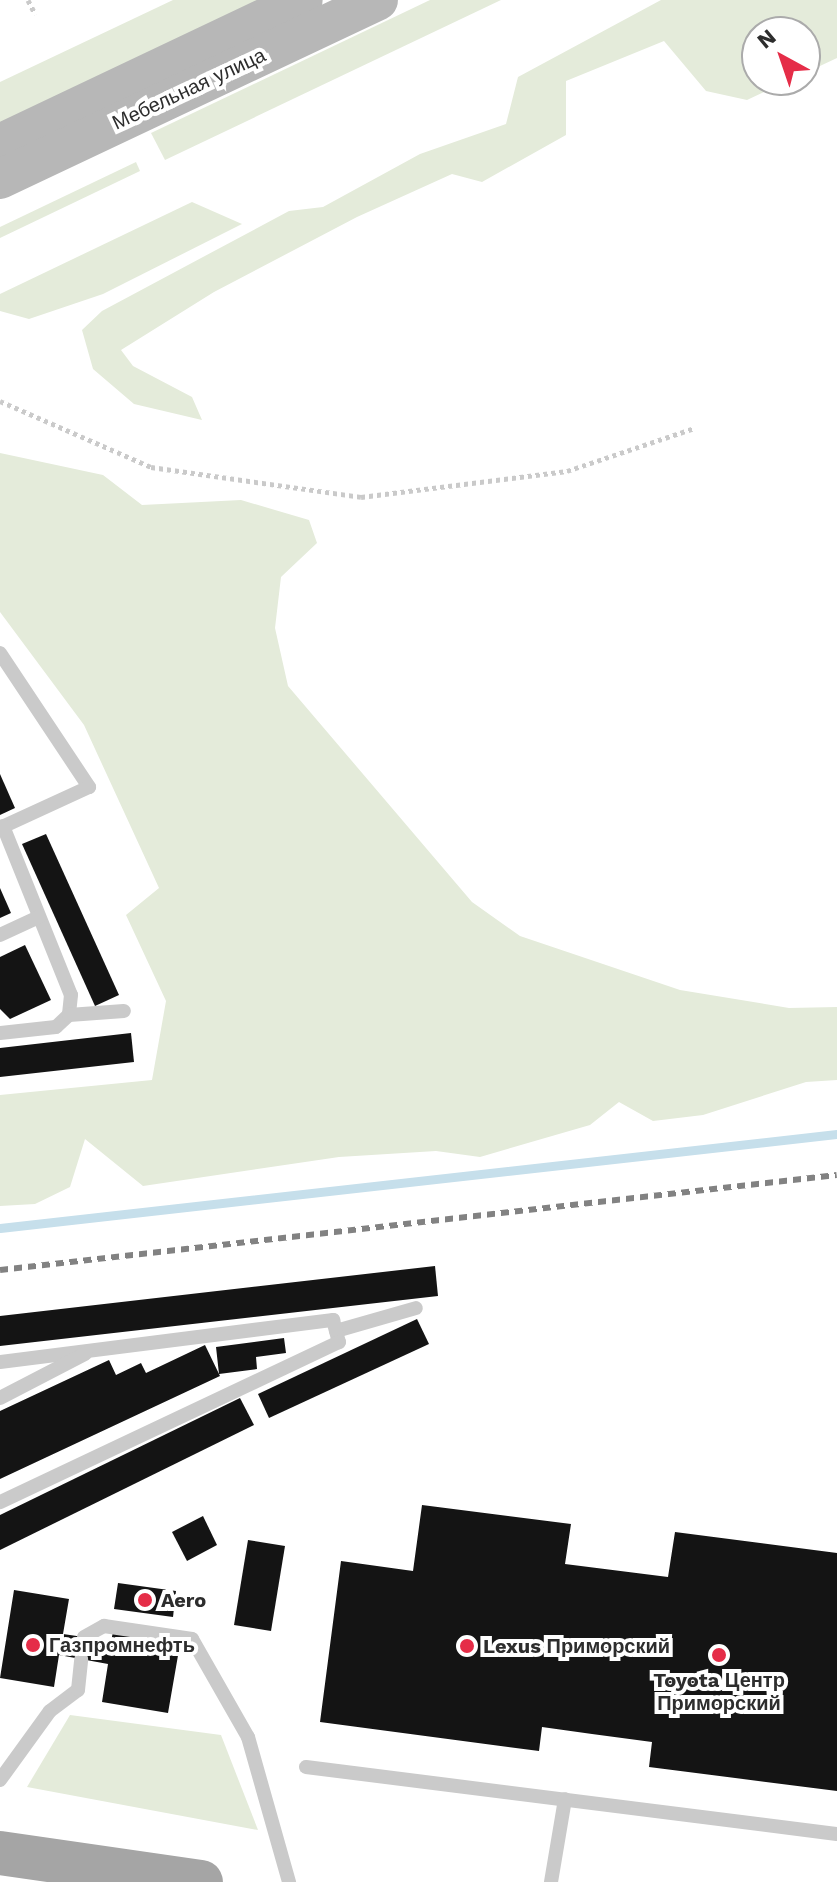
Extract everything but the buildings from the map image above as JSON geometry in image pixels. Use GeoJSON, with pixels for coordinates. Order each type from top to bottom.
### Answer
{"type":"FeatureCollection","features":[{"type":"Feature","properties":{"kind":"main road"},"geometry":{"type":"LineString","coordinates":[[0,1853],[201,1882]]}},
{"type":"Feature","properties":{"kind":"street","name":"Мебельная улица"},"geometry":{"type":"LineString","coordinates":[[0,144],[303,0]]}},
{"type":"Feature","properties":{"kind":"street","name":"Мебельная улица"},"geometry":{"type":"LineString","coordinates":[[0,179],[378,0]]}},
{"type":"Feature","properties":{"kind":"lane"},"geometry":{"type":"LineString","coordinates":[[0,653],[89,787],[2,827],[71,995],[69,1015]]}},
{"type":"Feature","properties":{"kind":"lane"},"geometry":{"type":"LineString","coordinates":[[0,935],[39,917]]}},
{"type":"Feature","properties":{"kind":"lane"},"geometry":{"type":"LineString","coordinates":[[0,1033],[56,1027],[69,1015],[124,1011]]}},
{"type":"Feature","properties":{"kind":"lane"},"geometry":{"type":"LineString","coordinates":[[336,1331],[416,1308]]}},
{"type":"Feature","properties":{"kind":"lane"},"geometry":{"type":"LineString","coordinates":[[0,1362],[333,1320],[339,1342],[0,1502]]}},
{"type":"Feature","properties":{"kind":"lane"},"geometry":{"type":"LineString","coordinates":[[0,1398],[91,1350]]}},
{"type":"Feature","properties":{"kind":"lane"},"geometry":{"type":"LineString","coordinates":[[84,1637],[104,1626],[192,1639],[248,1737],[289,1882]]}},
{"type":"Feature","properties":{"kind":"lane"},"geometry":{"type":"LineString","coordinates":[[0,1780],[50,1711],[78,1690],[81,1659]]}},
{"type":"Feature","properties":{"kind":"lane"},"geometry":{"type":"LineString","coordinates":[[306,1767],[837,1834]]}},
{"type":"Feature","properties":{"kind":"lane"},"geometry":{"type":"LineString","coordinates":[[551,1882],[565,1799]]}},
{"type":"Feature","properties":{"kind":"path"},"geometry":{"type":"LineString","coordinates":[[28,0],[35,14]]}},
{"type":"Feature","properties":{"kind":"path"},"geometry":{"type":"LineString","coordinates":[[0,401],[151,467],[361,497],[567,471],[695,428]]}},
{"type":"Feature","properties":{"kind":"green space"},"geometry":{"type":"Polygon","coordinates":[[[173,0],[263,0],[0,126],[0,82],[173,0]]]}},
{"type":"Feature","properties":{"kind":"green space"},"geometry":{"type":"Polygon","coordinates":[[[430,0],[501,0],[165,160],[151,133],[430,0]]]}},
{"type":"Feature","properties":{"kind":"green space"},"geometry":{"type":"Polygon","coordinates":[[[661,0],[837,0],[837,58],[821,66],[821,16],[741,16],[741,96],[756,96],[747,100],[706,91],[664,41],[566,81],[566,135],[482,182],[452,174],[357,217],[214,292],[121,350],[133,366],[192,397],[202,420],[134,404],[93,369],[82,330],[102,311],[289,211],[323,207],[420,154],[506,124],[518,77],[661,0]]]}},
{"type":"Feature","properties":{"kind":"green space"},"geometry":{"type":"Polygon","coordinates":[[[136,162],[140,171],[0,238],[0,227],[136,162]]]}},
{"type":"Feature","properties":{"kind":"green space"},"geometry":{"type":"Polygon","coordinates":[[[192,202],[242,224],[103,294],[29,319],[0,311],[0,294],[192,202]]]}},
{"type":"Feature","properties":{"kind":"green space"},"geometry":{"type":"Polygon","coordinates":[[[0,453],[103,475],[142,505],[241,500],[309,520],[317,543],[281,577],[275,628],[288,686],[472,902],[520,936],[680,990],[789,1008],[837,1007],[837,1080],[806,1082],[703,1115],[653,1121],[619,1102],[590,1125],[480,1157],[436,1151],[339,1157],[143,1186],[85,1139],[70,1187],[35,1204],[0,1206],[0,1095],[152,1080],[166,1001],[126,915],[159,888],[84,725],[0,612],[0,453]]]}},
{"type":"Feature","properties":{"kind":"green space"},"geometry":{"type":"Polygon","coordinates":[[[70,1715],[221,1735],[258,1830],[27,1787],[70,1715]]]}},
{"type":"Feature","properties":{"kind":"waterway"},"geometry":{"type":"LineString","coordinates":[[0,1228],[837,1134]]}},
{"type":"Feature","properties":{"kind":"railway"},"geometry":{"type":"LineString","coordinates":[[0,1270],[837,1175]]}},
{"type":"Feature","properties":{"kind":"place","name":"Aero"},"geometry":{"type":"Point","coordinates":[145,1600]}},
{"type":"Feature","properties":{"kind":"place","name":"Газпромнефть"},"geometry":{"type":"Point","coordinates":[33,1645]}},
{"type":"Feature","properties":{"kind":"place","name":"Lexus Приморский"},"geometry":{"type":"Point","coordinates":[467,1646]}},
{"type":"Feature","properties":{"kind":"place","name":"Toyota Центр Приморский"},"geometry":{"type":"Point","coordinates":[719,1655]}}]}
